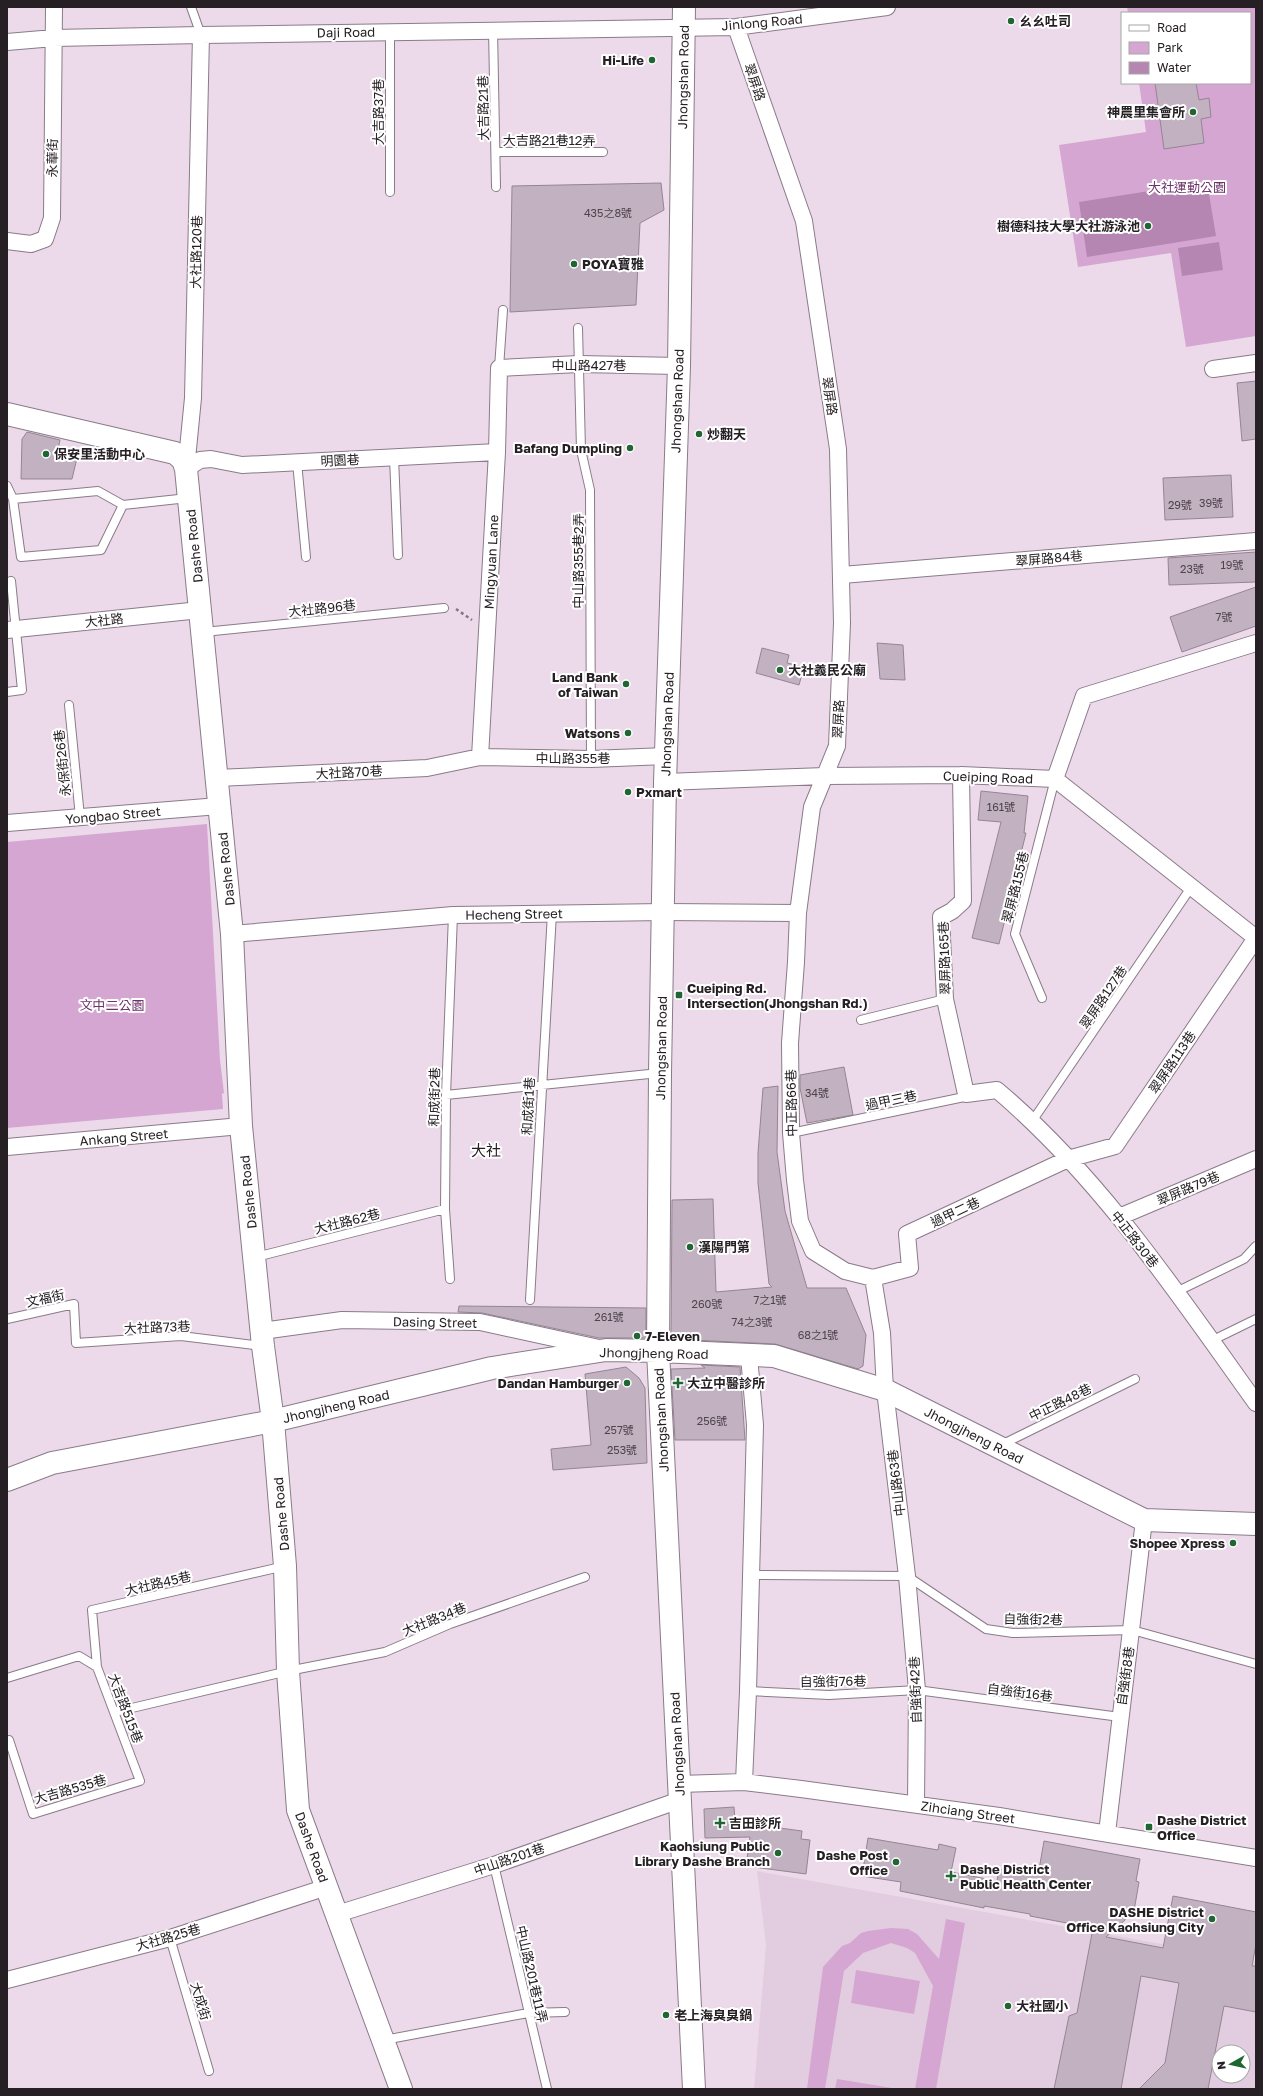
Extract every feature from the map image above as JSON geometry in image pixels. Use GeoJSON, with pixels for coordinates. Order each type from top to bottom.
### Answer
{"type":"FeatureCollection","features":[{"type":"Feature","properties":{"kind":"main road","name":"Jhongshan Road"},"geometry":{"type":"LineString","coordinates":[[684,17],[679,366],[665,782],[664,912],[660,1073],[658,1351],[694,2089]]}},
{"type":"Feature","properties":{"kind":"main road","name":"Dashe Road"},"geometry":{"type":"LineString","coordinates":[[7,414],[175,453],[183,460],[186,470],[232,934],[241,1126],[262,1338],[273,1421],[285,1566],[288,1671],[298,1810],[401,2089]]}},
{"type":"Feature","properties":{"kind":"main road","name":"Jhongjheng Road"},"geometry":{"type":"LineString","coordinates":[[7,1480],[52,1463],[273,1421],[492,1368],[606,1350],[658,1351],[774,1356],[885,1390],[1144,1520],[1256,1524]]}},
{"type":"Feature","properties":{"kind":"street"},"geometry":{"type":"LineString","coordinates":[[54,7],[54,38]]}},
{"type":"Feature","properties":{"kind":"street","name":"Jinlong Road"},"geometry":{"type":"LineString","coordinates":[[684,17],[736,27],[887,7]]}},
{"type":"Feature","properties":{"kind":"street","name":"Daji Road"},"geometry":{"type":"LineString","coordinates":[[7,42],[54,38],[493,29],[684,17]]}},
{"type":"Feature","properties":{"kind":"street","name":"翠屏路"},"geometry":{"type":"LineString","coordinates":[[736,27],[804,222],[838,449],[842,575],[837,746],[825,776]]}},
{"type":"Feature","properties":{"kind":"street","name":"大社路120巷"},"geometry":{"type":"LineString","coordinates":[[186,470],[193,398],[201,35]]}},
{"type":"Feature","properties":{"kind":"street","name":"永華街"},"geometry":{"type":"LineString","coordinates":[[7,241],[31,244],[45,239],[52,218],[54,38]]}},
{"type":"Feature","properties":{"kind":"street"},"geometry":{"type":"LineString","coordinates":[[1213,369],[1256,363]]}},
{"type":"Feature","properties":{"kind":"street","name":"中山路427巷"},"geometry":{"type":"LineString","coordinates":[[499,368],[579,364],[679,366]]}},
{"type":"Feature","properties":{"kind":"street","name":"Mingyuan Lane"},"geometry":{"type":"LineString","coordinates":[[480,757],[497,452],[499,368]]}},
{"type":"Feature","properties":{"kind":"street","name":"明園巷"},"geometry":{"type":"LineString","coordinates":[[186,470],[200,460],[211,459],[242,465],[497,452]]}},
{"type":"Feature","properties":{"kind":"street","name":"翠屏路84巷"},"geometry":{"type":"LineString","coordinates":[[842,575],[1256,541]]}},
{"type":"Feature","properties":{"kind":"street","name":"大社路"},"geometry":{"type":"LineString","coordinates":[[11,629],[200,610]]}},
{"type":"Feature","properties":{"kind":"street"},"geometry":{"type":"LineString","coordinates":[[1256,643],[1084,696],[1055,779],[1256,938]]}},
{"type":"Feature","properties":{"kind":"street","name":"中山路355巷"},"geometry":{"type":"LineString","coordinates":[[480,757],[592,759],[666,756]]}},
{"type":"Feature","properties":{"kind":"street","name":"大社路70巷"},"geometry":{"type":"LineString","coordinates":[[217,778],[427,768],[480,757]]}},
{"type":"Feature","properties":{"kind":"street","name":"Cueiping Road"},"geometry":{"type":"LineString","coordinates":[[665,782],[825,776],[961,775],[1055,779]]}},
{"type":"Feature","properties":{"kind":"street","name":"翠屏路165巷"},"geometry":{"type":"LineString","coordinates":[[961,775],[963,901],[952,911],[940,917],[945,999],[966,1094],[997,1090]]}},
{"type":"Feature","properties":{"kind":"street","name":"中正路66巷"},"geometry":{"type":"LineString","coordinates":[[825,776],[812,807],[798,913],[790,1043],[791,1133],[800,1221],[813,1251],[845,1271],[872,1278]]}},
{"type":"Feature","properties":{"kind":"street","name":"Yongbao Street"},"geometry":{"type":"LineString","coordinates":[[7,823],[219,806]]}},
{"type":"Feature","properties":{"kind":"street","name":"Hecheng Street"},"geometry":{"type":"LineString","coordinates":[[232,934],[452,914],[664,912],[798,913]]}},
{"type":"Feature","properties":{"kind":"street","name":"翠屏路113巷"},"geometry":{"type":"LineString","coordinates":[[1068,1160],[1115,1146],[1256,938]]}},
{"type":"Feature","properties":{"kind":"street","name":"中正路30巷"},"geometry":{"type":"LineString","coordinates":[[997,1090],[1033,1120],[1133,1232],[1256,1403]]}},
{"type":"Feature","properties":{"kind":"street","name":"Ankang Street"},"geometry":{"type":"LineString","coordinates":[[7,1147],[241,1126]]}},
{"type":"Feature","properties":{"kind":"street","name":"翠屏路79巷"},"geometry":{"type":"LineString","coordinates":[[1119,1217],[1256,1159]]}},
{"type":"Feature","properties":{"kind":"street","name":"過甲二巷"},"geometry":{"type":"LineString","coordinates":[[872,1278],[910,1268],[906,1234],[1068,1160]]}},
{"type":"Feature","properties":{"kind":"street"},"geometry":{"type":"LineString","coordinates":[[872,1278],[882,1333],[885,1390]]}},
{"type":"Feature","properties":{"kind":"street","name":"Dasing Street"},"geometry":{"type":"LineString","coordinates":[[262,1338],[342,1320],[480,1322],[606,1350]]}},
{"type":"Feature","properties":{"kind":"street"},"geometry":{"type":"LineString","coordinates":[[744,1782],[748,1692],[755,1425],[749,1356]]}},
{"type":"Feature","properties":{"kind":"street","name":"中山路63巷"},"geometry":{"type":"LineString","coordinates":[[885,1390],[908,1576]]}},
{"type":"Feature","properties":{"kind":"street","name":"自強街8巷"},"geometry":{"type":"LineString","coordinates":[[1107,1833],[1144,1520]]}},
{"type":"Feature","properties":{"kind":"street","name":"自強街42巷"},"geometry":{"type":"LineString","coordinates":[[908,1576],[917,1690],[916,1804]]}},
{"type":"Feature","properties":{"kind":"street","name":"Zihciang Street"},"geometry":{"type":"LineString","coordinates":[[680,1792],[744,1782],[916,1804],[1107,1833],[1256,1858]]}},
{"type":"Feature","properties":{"kind":"street","name":"中山路201巷"},"geometry":{"type":"LineString","coordinates":[[337,1914],[494,1865],[680,1792]]}},
{"type":"Feature","properties":{"kind":"street","name":"大社路25巷"},"geometry":{"type":"LineString","coordinates":[[7,1980],[170,1938],[327,1887]]}},
{"type":"Feature","properties":{"kind":"lane"},"geometry":{"type":"LineString","coordinates":[[191,7],[201,35]]}},
{"type":"Feature","properties":{"kind":"lane","name":"大吉路21巷"},"geometry":{"type":"LineString","coordinates":[[493,29],[496,186]]}},
{"type":"Feature","properties":{"kind":"lane","name":"大吉路37巷"},"geometry":{"type":"LineString","coordinates":[[390,32],[390,192]]}},
{"type":"Feature","properties":{"kind":"lane","name":"大吉路21巷12弄"},"geometry":{"type":"LineString","coordinates":[[496,152],[603,152]]}},
{"type":"Feature","properties":{"kind":"lane"},"geometry":{"type":"LineString","coordinates":[[499,368],[503,310]]}},
{"type":"Feature","properties":{"kind":"lane","name":"中山路355巷2弄"},"geometry":{"type":"LineString","coordinates":[[578,328],[581,450],[590,490],[592,759]]}},
{"type":"Feature","properties":{"kind":"lane"},"geometry":{"type":"LineString","coordinates":[[394,457],[398,555]]}},
{"type":"Feature","properties":{"kind":"lane"},"geometry":{"type":"LineString","coordinates":[[297,462],[306,557]]}},
{"type":"Feature","properties":{"kind":"lane"},"geometry":{"type":"LineString","coordinates":[[7,486],[13,498],[21,557],[101,550],[123,505]]}},
{"type":"Feature","properties":{"kind":"lane"},"geometry":{"type":"LineString","coordinates":[[13,498],[98,491],[123,505],[189,498]]}},
{"type":"Feature","properties":{"kind":"lane"},"geometry":{"type":"LineString","coordinates":[[7,692],[22,690],[11,629],[11,581]]}},
{"type":"Feature","properties":{"kind":"lane","name":"大社路96巷"},"geometry":{"type":"LineString","coordinates":[[202,632],[444,608]]}},
{"type":"Feature","properties":{"kind":"lane","name":"永保街26巷"},"geometry":{"type":"LineString","coordinates":[[69,705],[80,817]]}},
{"type":"Feature","properties":{"kind":"lane","name":"翠屏路155巷"},"geometry":{"type":"LineString","coordinates":[[1042,998],[1015,934],[1055,779]]}},
{"type":"Feature","properties":{"kind":"lane","name":"翠屏路127巷"},"geometry":{"type":"LineString","coordinates":[[1033,1120],[1192,886]]}},
{"type":"Feature","properties":{"kind":"lane","name":"和成街1巷"},"geometry":{"type":"LineString","coordinates":[[530,1300],[541,1085],[552,913]]}},
{"type":"Feature","properties":{"kind":"lane","name":"和成街2巷"},"geometry":{"type":"LineString","coordinates":[[450,1279],[445,1209],[446,1095],[452,914]]}},
{"type":"Feature","properties":{"kind":"lane"},"geometry":{"type":"LineString","coordinates":[[861,1020],[945,999]]}},
{"type":"Feature","properties":{"kind":"lane"},"geometry":{"type":"LineString","coordinates":[[446,1095],[660,1073]]}},
{"type":"Feature","properties":{"kind":"lane","name":"過甲三巷"},"geometry":{"type":"LineString","coordinates":[[791,1133],[997,1090]]}},
{"type":"Feature","properties":{"kind":"lane","name":"大社路62巷"},"geometry":{"type":"LineString","coordinates":[[254,1257],[445,1209]]}},
{"type":"Feature","properties":{"kind":"lane"},"geometry":{"type":"LineString","coordinates":[[1176,1292],[1244,1259],[1256,1246]]}},
{"type":"Feature","properties":{"kind":"lane","name":"文福街"},"geometry":{"type":"LineString","coordinates":[[7,1319],[74,1304],[76,1343]]}},
{"type":"Feature","properties":{"kind":"lane"},"geometry":{"type":"LineString","coordinates":[[1211,1341],[1256,1319]]}},
{"type":"Feature","properties":{"kind":"lane","name":"大社路73巷"},"geometry":{"type":"LineString","coordinates":[[76,1343],[181,1336],[262,1338]]}},
{"type":"Feature","properties":{"kind":"lane","name":"中正路48巷"},"geometry":{"type":"LineString","coordinates":[[996,1447],[1135,1379]]}},
{"type":"Feature","properties":{"kind":"lane","name":"大社路45巷"},"geometry":{"type":"LineString","coordinates":[[98,1667],[92,1610],[285,1566]]}},
{"type":"Feature","properties":{"kind":"lane"},"geometry":{"type":"LineString","coordinates":[[750,1575],[908,1576]]}},
{"type":"Feature","properties":{"kind":"lane","name":"自強街2巷"},"geometry":{"type":"LineString","coordinates":[[908,1576],[986,1629],[1013,1633],[1132,1630],[1256,1664]]}},
{"type":"Feature","properties":{"kind":"lane","name":"大社路34巷"},"geometry":{"type":"LineString","coordinates":[[115,1712],[288,1671],[385,1652],[450,1624],[585,1577]]}},
{"type":"Feature","properties":{"kind":"lane","name":"大吉路515巷"},"geometry":{"type":"LineString","coordinates":[[7,1678],[79,1656],[98,1667],[140,1781]]}},
{"type":"Feature","properties":{"kind":"lane","name":"自強街76巷"},"geometry":{"type":"LineString","coordinates":[[748,1692],[829,1695],[917,1690]]}},
{"type":"Feature","properties":{"kind":"lane","name":"自強街16巷"},"geometry":{"type":"LineString","coordinates":[[917,1690],[1120,1717]]}},
{"type":"Feature","properties":{"kind":"lane","name":"大吉路535巷"},"geometry":{"type":"LineString","coordinates":[[8,1740],[33,1814],[140,1781]]}},
{"type":"Feature","properties":{"kind":"lane","name":"中山路201巷11弄"},"geometry":{"type":"LineString","coordinates":[[494,1865],[547,2089]]}},
{"type":"Feature","properties":{"kind":"lane","name":"大成街"},"geometry":{"type":"LineString","coordinates":[[170,1938],[209,2070]]}},
{"type":"Feature","properties":{"kind":"lane"},"geometry":{"type":"LineString","coordinates":[[383,2040],[528,2013],[565,2012]]}},
{"type":"Feature","properties":{"kind":"path"},"geometry":{"type":"LineString","coordinates":[[444,608],[457,608],[471,620],[487,623]]}},
{"type":"Feature","properties":{"kind":"shaded area","name":"大社國小"},"geometry":{"type":"Polygon","coordinates":[[[757,1871],[1256,1961],[1256,2089],[754,2089],[766,1945],[757,1871]]]}},
{"type":"Feature","properties":{"kind":"green space","name":"大社運動公園"},"geometry":{"type":"Polygon","coordinates":[[[1127,7],[1256,7],[1256,336],[1186,347],[1171,253],[1078,267],[1059,145],[1146,132],[1139,84],[1251,84],[1251,12],[1128,12],[1127,7]]]}},
{"type":"Feature","properties":{"kind":"green space","name":"文中二公園"},"geometry":{"type":"Polygon","coordinates":[[[207,824],[220,1060],[224,1093],[222,1094],[223,1109],[7,1128],[7,842],[207,824]]]}},
{"type":"Feature","properties":{"kind":"green space"},"geometry":{"type":"Polygon","coordinates":[[[946,1919],[965,1923],[936,2089],[915,2089],[933,1986],[915,1953],[907,1948],[891,1943],[863,1953],[844,1971],[825,2089],[807,2089],[823,1967],[842,1946],[850,1943],[861,1933],[891,1928],[908,1929],[917,1934],[939,1959],[946,1919]]]}},
{"type":"Feature","properties":{"kind":"green space"},"geometry":{"type":"Polygon","coordinates":[[[856,1970],[920,1981],[914,2014],[851,2003],[856,1970]]]}},
{"type":"Feature","properties":{"kind":"green space"},"geometry":{"type":"Polygon","coordinates":[[[837,2079],[898,2089],[835,2089],[837,2079]]]}},
{"type":"Feature","properties":{"kind":"water"},"geometry":{"type":"Polygon","coordinates":[[[1207,182],[1216,236],[1087,257],[1079,202],[1207,182]]]}},
{"type":"Feature","properties":{"kind":"water"},"geometry":{"type":"Polygon","coordinates":[[[1219,242],[1223,270],[1182,276],[1178,248],[1219,242]]]}},
{"type":"Feature","properties":{"kind":"building","name":"神農里集會所"},"geometry":{"type":"Polygon","coordinates":[[[1155,84],[1196,84],[1199,100],[1209,98],[1211,117],[1201,119],[1204,143],[1164,149],[1155,84]]]}},
{"type":"Feature","properties":{"kind":"building","name":"POYA寶雅"},"geometry":{"type":"Polygon","coordinates":[[[661,183],[664,210],[640,223],[636,305],[510,312],[512,186],[661,183]]]}},
{"type":"Feature","properties":{"kind":"building"},"geometry":{"type":"Polygon","coordinates":[[[1256,381],[1256,439],[1242,441],[1237,383],[1256,381]]]}},
{"type":"Feature","properties":{"kind":"building","name":"保安里活動中心"},"geometry":{"type":"Polygon","coordinates":[[[27,432],[60,440],[58,449],[70,452],[69,456],[77,458],[72,479],[21,479],[22,439],[27,432]]]}},
{"type":"Feature","properties":{"kind":"building"},"geometry":{"type":"Polygon","coordinates":[[[1231,475],[1233,517],[1165,520],[1163,478],[1231,475]]]}},
{"type":"Feature","properties":{"kind":"building"},"geometry":{"type":"Polygon","coordinates":[[[1256,552],[1256,582],[1169,585],[1168,558],[1256,552]]]}},
{"type":"Feature","properties":{"kind":"building"},"geometry":{"type":"Polygon","coordinates":[[[1256,587],[1256,626],[1182,652],[1170,617],[1256,587]]]}},
{"type":"Feature","properties":{"kind":"building"},"geometry":{"type":"Polygon","coordinates":[[[877,643],[903,645],[905,680],[880,679],[877,643]]]}},
{"type":"Feature","properties":{"kind":"building","name":"大社義民公廟"},"geometry":{"type":"Polygon","coordinates":[[[762,648],[789,655],[787,663],[804,667],[799,685],[756,673],[762,648]]]}},
{"type":"Feature","properties":{"kind":"building"},"geometry":{"type":"Polygon","coordinates":[[[981,791],[1028,796],[1024,833],[1026,833],[999,944],[972,938],[1001,822],[978,820],[981,791]]]}},
{"type":"Feature","properties":{"kind":"building"},"geometry":{"type":"Polygon","coordinates":[[[844,1067],[853,1115],[807,1123],[800,1088],[800,1075],[844,1067]]]}},
{"type":"Feature","properties":{"kind":"building"},"geometry":{"type":"Polygon","coordinates":[[[778,1086],[777,1152],[785,1211],[807,1288],[846,1288],[866,1335],[863,1366],[858,1369],[775,1344],[671,1339],[672,1200],[713,1199],[716,1292],[772,1287],[769,1284],[758,1183],[758,1153],[763,1088],[778,1086]]]}},
{"type":"Feature","properties":{"kind":"building"},"geometry":{"type":"Polygon","coordinates":[[[459,1306],[646,1308],[646,1338],[599,1338],[482,1313],[458,1312],[459,1306]]]}},
{"type":"Feature","properties":{"kind":"building"},"geometry":{"type":"Polygon","coordinates":[[[701,1365],[740,1367],[745,1440],[675,1440],[671,1369],[705,1368],[701,1365]]]}},
{"type":"Feature","properties":{"kind":"building"},"geometry":{"type":"Polygon","coordinates":[[[626,1367],[639,1378],[645,1388],[647,1463],[553,1470],[551,1449],[591,1445],[585,1374],[626,1367]]]}},
{"type":"Feature","properties":{"kind":"building","name":"Kaohsiung Public Library Dashe Branch"},"geometry":{"type":"Polygon","coordinates":[[[734,1807],[735,1822],[802,1831],[801,1839],[810,1840],[806,1874],[746,1866],[750,1837],[705,1838],[704,1809],[734,1807]]]}},
{"type":"Feature","properties":{"kind":"building"},"geometry":{"type":"Polygon","coordinates":[[[868,1838],[938,1850],[939,1844],[956,1848],[951,1872],[997,1881],[999,1869],[1038,1875],[1044,1841],[1140,1859],[1136,1881],[1139,1882],[1134,1911],[1127,1910],[1125,1920],[1106,1937],[1163,1948],[1173,1896],[1256,1912],[1256,1944],[1252,1966],[1256,1966],[1256,2012],[1224,2006],[1217,2044],[1211,2044],[1211,2073],[1208,2089],[1139,2089],[1165,2063],[1179,1983],[1141,1976],[1121,2089],[1054,2089],[1069,2016],[1077,2013],[1093,1928],[1030,1916],[1030,1914],[984,1906],[984,1908],[900,1891],[901,1882],[862,1876],[868,1838]]]}},
{"type":"Feature","properties":{"kind":"place","name":"ㄠㄠ吐司"},"geometry":{"type":"Point","coordinates":[1011,21]}},
{"type":"Feature","properties":{"kind":"place","name":"Hi-Life"},"geometry":{"type":"Point","coordinates":[652,60]}},
{"type":"Feature","properties":{"kind":"place","name":"神農里集會所"},"geometry":{"type":"Point","coordinates":[1193,112]}},
{"type":"Feature","properties":{"kind":"place","name":"樹德科技大學大社游泳池"},"geometry":{"type":"Point","coordinates":[1148,226]}},
{"type":"Feature","properties":{"kind":"place","name":"POYA寶雅"},"geometry":{"type":"Point","coordinates":[574,264]}},
{"type":"Feature","properties":{"kind":"place","name":"炒翻天"},"geometry":{"type":"Point","coordinates":[699,434]}},
{"type":"Feature","properties":{"kind":"place","name":"Bafang Dumpling"},"geometry":{"type":"Point","coordinates":[630,448]}},
{"type":"Feature","properties":{"kind":"place","name":"保安里活動中心"},"geometry":{"type":"Point","coordinates":[46,454]}},
{"type":"Feature","properties":{"kind":"place","name":"大社義民公廟"},"geometry":{"type":"Point","coordinates":[780,670]}},
{"type":"Feature","properties":{"kind":"place","name":"Land Bank of Taiwan"},"geometry":{"type":"Point","coordinates":[626,684]}},
{"type":"Feature","properties":{"kind":"place","name":"Watsons"},"geometry":{"type":"Point","coordinates":[628,733]}},
{"type":"Feature","properties":{"kind":"place","name":"Pxmart"},"geometry":{"type":"Point","coordinates":[628,792]}},
{"type":"Feature","properties":{"kind":"place","name":"Cueiping Rd. Intersection(Jhongshan Rd.)"},"geometry":{"type":"Point","coordinates":[679,995]}},
{"type":"Feature","properties":{"kind":"place","name":"漢陽門第"},"geometry":{"type":"Point","coordinates":[690,1247]}},
{"type":"Feature","properties":{"kind":"place","name":"7-Eleven"},"geometry":{"type":"Point","coordinates":[637,1336]}},
{"type":"Feature","properties":{"kind":"place","name":"Dandan Hamburger"},"geometry":{"type":"Point","coordinates":[627,1383]}},
{"type":"Feature","properties":{"kind":"place","name":"大立中醫診所"},"geometry":{"type":"Point","coordinates":[678,1383]}},
{"type":"Feature","properties":{"kind":"place","name":"Shopee Xpress"},"geometry":{"type":"Point","coordinates":[1233,1543]}},
{"type":"Feature","properties":{"kind":"place","name":"吉田診所"},"geometry":{"type":"Point","coordinates":[720,1823]}},
{"type":"Feature","properties":{"kind":"place","name":"Dashe District Office"},"geometry":{"type":"Point","coordinates":[1149,1827]}},
{"type":"Feature","properties":{"kind":"place","name":"Kaohsiung Public Library Dashe Branch"},"geometry":{"type":"Point","coordinates":[778,1853]}},
{"type":"Feature","properties":{"kind":"place","name":"Dashe Post Office"},"geometry":{"type":"Point","coordinates":[896,1862]}},
{"type":"Feature","properties":{"kind":"place","name":"Dashe District Public Health Center"},"geometry":{"type":"Point","coordinates":[951,1876]}},
{"type":"Feature","properties":{"kind":"place","name":"DASHE District Office Kaohsiung City"},"geometry":{"type":"Point","coordinates":[1212,1919]}},
{"type":"Feature","properties":{"kind":"place","name":"大社國小"},"geometry":{"type":"Point","coordinates":[1008,2006]}},
{"type":"Feature","properties":{"kind":"place","name":"老上海臭臭鍋"},"geometry":{"type":"Point","coordinates":[666,2015]}},
{"type":"Feature","properties":{"kind":"district","name":"大社"},"geometry":{"type":"Point","coordinates":[486,1151]}}]}
